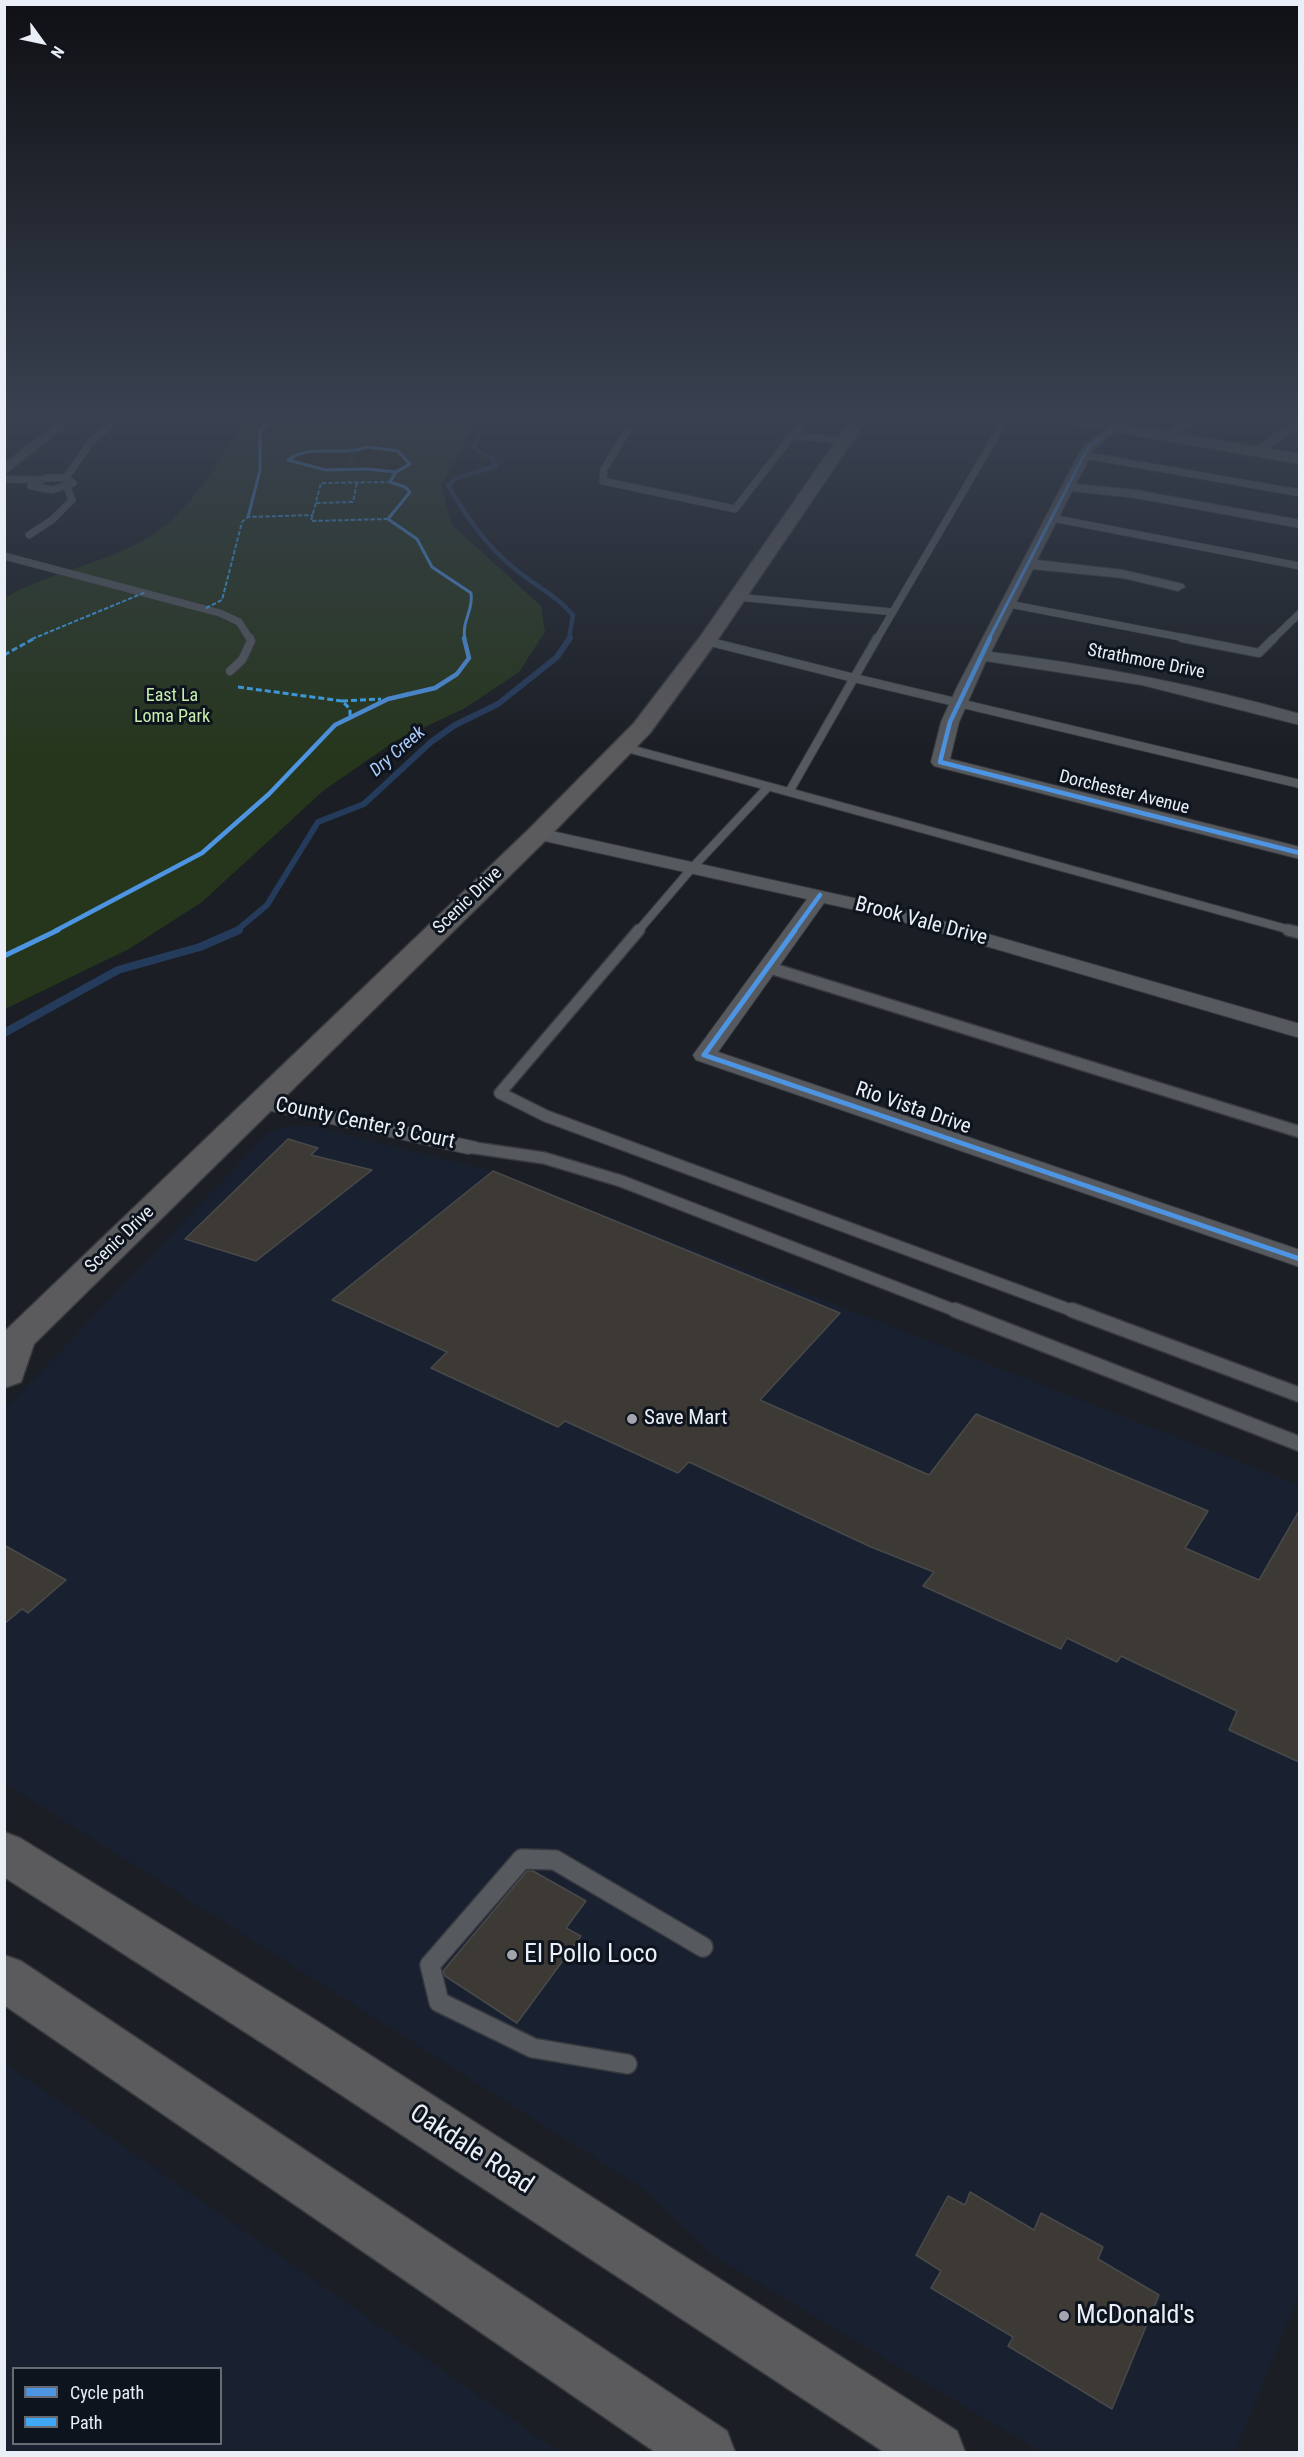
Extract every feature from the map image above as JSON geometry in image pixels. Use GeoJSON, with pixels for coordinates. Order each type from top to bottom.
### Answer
{"type":"FeatureCollection","features":[{"type":"Feature","properties":{"kind":"main road","name":"Scenic Drive"},"geometry":{"type":"LineString","coordinates":[[4,1376],[8,1373],[11,1342],[537,834],[642,728],[783,530]]}},
{"type":"Feature","properties":{"kind":"main road","name":"Oakdale Road"},"geometry":{"type":"LineString","coordinates":[[4,1852],[291,2033],[936,2452]]}},
{"type":"Feature","properties":{"kind":"main road"},"geometry":{"type":"LineString","coordinates":[[4,1977],[706,2452]]}},
{"type":"Feature","properties":{"kind":"street"},"geometry":{"type":"LineString","coordinates":[[958,703],[1046,530]]}},
{"type":"Feature","properties":{"kind":"street"},"geometry":{"type":"LineString","coordinates":[[1029,564],[1090,569],[1178,587]]}},
{"type":"Feature","properties":{"kind":"street","name":"Strathmore Drive"},"geometry":{"type":"LineString","coordinates":[[982,656],[1126,677],[1239,702],[1299,720]]}},
{"type":"Feature","properties":{"kind":"street","name":"Dorchester Avenue"},"geometry":{"type":"LineString","coordinates":[[958,703],[950,722],[940,762],[1299,853]]}},
{"type":"Feature","properties":{"kind":"street","name":"Brook Vale Drive"},"geometry":{"type":"LineString","coordinates":[[537,834],[820,895],[972,935],[1299,1031]]}},
{"type":"Feature","properties":{"kind":"street","name":"Rio Vista Drive"},"geometry":{"type":"LineString","coordinates":[[820,895],[704,1055],[1299,1259]]}},
{"type":"Feature","properties":{"kind":"street","name":"County Center 3 Court"},"geometry":{"type":"LineString","coordinates":[[261,1102],[468,1147]]}},
{"type":"Feature","properties":{"kind":"lane"},"geometry":{"type":"LineString","coordinates":[[28,535],[37,530]]}},
{"type":"Feature","properties":{"kind":"lane"},"geometry":{"type":"LineString","coordinates":[[789,792],[941,530]]}},
{"type":"Feature","properties":{"kind":"lane"},"geometry":{"type":"LineString","coordinates":[[1112,530],[1299,566]]}},
{"type":"Feature","properties":{"kind":"lane"},"geometry":{"type":"LineString","coordinates":[[4,556],[206,608],[233,618],[244,625],[251,641],[242,660],[230,671]]}},
{"type":"Feature","properties":{"kind":"lane"},"geometry":{"type":"LineString","coordinates":[[737,597],[893,612]]}},
{"type":"Feature","properties":{"kind":"lane"},"geometry":{"type":"LineString","coordinates":[[1009,604],[1259,653],[1299,613]]}},
{"type":"Feature","properties":{"kind":"lane"},"geometry":{"type":"LineString","coordinates":[[706,641],[1299,784]]}},
{"type":"Feature","properties":{"kind":"lane"},"geometry":{"type":"LineString","coordinates":[[623,747],[1299,933]]}},
{"type":"Feature","properties":{"kind":"lane"},"geometry":{"type":"LineString","coordinates":[[768,787],[692,868],[500,1093],[546,1116],[1299,1395]]}},
{"type":"Feature","properties":{"kind":"lane"},"geometry":{"type":"LineString","coordinates":[[767,967],[1299,1132]]}},
{"type":"Feature","properties":{"kind":"lane"},"geometry":{"type":"LineString","coordinates":[[468,1147],[544,1158],[621,1181],[1299,1444]]}},
{"type":"Feature","properties":{"kind":"lane"},"geometry":{"type":"LineString","coordinates":[[627,2064],[533,2048],[439,2002],[430,1965],[522,1859],[555,1860],[703,1947]]}},
{"type":"Feature","properties":{"kind":"shaded area"},"geometry":{"type":"Polygon","coordinates":[[[289,1126],[313,1126],[489,1170],[1299,1485],[1299,2295],[1235,2452],[1041,2452],[715,2257],[642,2188],[5,1783],[4,1410],[269,1132],[289,1126]]]}},
{"type":"Feature","properties":{"kind":"shaded area"},"geometry":{"type":"Polygon","coordinates":[[[5,2063],[559,2452],[5,2452],[5,2063]]]}},
{"type":"Feature","properties":{"kind":"green space","name":"East La Loma Park"},"geometry":{"type":"Polygon","coordinates":[[[160,530],[457,530],[541,606],[545,632],[519,672],[465,708],[395,741],[323,791],[202,902],[129,949],[5,1009],[5,598],[47,578],[136,545],[160,530]]]}},
{"type":"Feature","properties":{"kind":"building"},"geometry":{"type":"Polygon","coordinates":[[[288,1139],[318,1148],[311,1155],[372,1170],[256,1261],[185,1239],[288,1139]]]}},
{"type":"Feature","properties":{"kind":"building"},"geometry":{"type":"Polygon","coordinates":[[[493,1171],[840,1313],[760,1400],[929,1475],[976,1414],[1208,1511],[1185,1548],[1259,1580],[1299,1511],[1299,1762],[1229,1730],[1237,1711],[1121,1656],[1117,1662],[1067,1638],[1061,1649],[923,1586],[934,1572],[871,1547],[689,1462],[678,1473],[565,1421],[558,1427],[431,1368],[447,1352],[332,1300],[493,1171]]]}},
{"type":"Feature","properties":{"kind":"building"},"geometry":{"type":"Polygon","coordinates":[[[4,1545],[66,1580],[28,1613],[22,1609],[4,1624],[4,1545]]]}},
{"type":"Feature","properties":{"kind":"building","name":"El Pollo Loco"},"geometry":{"type":"Polygon","coordinates":[[[527,1871],[533,1871],[586,1901],[566,1928],[581,1936],[517,2023],[445,1976],[443,1971],[527,1871]]]}},
{"type":"Feature","properties":{"kind":"building","name":"McDonald's"},"geometry":{"type":"Polygon","coordinates":[[[970,2192],[1034,2230],[1041,2213],[1103,2247],[1098,2259],[1159,2295],[1112,2409],[1008,2346],[1013,2337],[931,2288],[941,2271],[916,2255],[948,2196],[965,2205],[970,2192]]]}},
{"type":"Feature","properties":{"kind":"waterway","name":"Dry Creek"},"geometry":{"type":"LineString","coordinates":[[478,530],[505,560],[573,615],[569,639]]}},
{"type":"Feature","properties":{"kind":"waterway","name":"Dry Creek"},"geometry":{"type":"LineString","coordinates":[[236,931],[267,905],[318,822],[364,804],[431,742],[455,725],[498,704],[557,657],[570,638]]}},
{"type":"Feature","properties":{"kind":"waterway","name":"Dry Creek"},"geometry":{"type":"LineString","coordinates":[[4,1033],[118,970],[200,947],[239,930]]}},
{"type":"Feature","properties":{"kind":"marked path"},"geometry":{"type":"LineString","coordinates":[[206,608],[222,600],[240,530]]}},
{"type":"Feature","properties":{"kind":"marked path"},"geometry":{"type":"LineString","coordinates":[[4,655],[48,631],[146,592]]}},
{"type":"Feature","properties":{"kind":"marked path"},"geometry":{"type":"LineString","coordinates":[[238,687],[342,701],[350,709],[350,717]]}},
{"type":"Feature","properties":{"kind":"marked path"},"geometry":{"type":"LineString","coordinates":[[342,701],[381,699]]}},
{"type":"Feature","properties":{"kind":"cycle path"},"geometry":{"type":"LineString","coordinates":[[4,956],[93,913],[202,853],[269,794],[335,725],[388,699],[435,688],[457,674],[469,658],[462,628],[473,603],[471,593],[432,567],[417,539],[403,530]]}},
{"type":"Feature","properties":{"kind":"cycle path"},"geometry":{"type":"LineString","coordinates":[[1046,530],[966,685],[950,722],[940,762],[1300,853]]}},
{"type":"Feature","properties":{"kind":"cycle path"},"geometry":{"type":"LineString","coordinates":[[820,895],[704,1055],[1300,1259]]}},
{"type":"Feature","properties":{"kind":"place","name":"Save Mart"},"geometry":{"type":"Point","coordinates":[632,1419]}},
{"type":"Feature","properties":{"kind":"place","name":"El Pollo Loco"},"geometry":{"type":"Point","coordinates":[512,1955]}},
{"type":"Feature","properties":{"kind":"place","name":"McDonald's"},"geometry":{"type":"Point","coordinates":[1064,2316]}}]}
